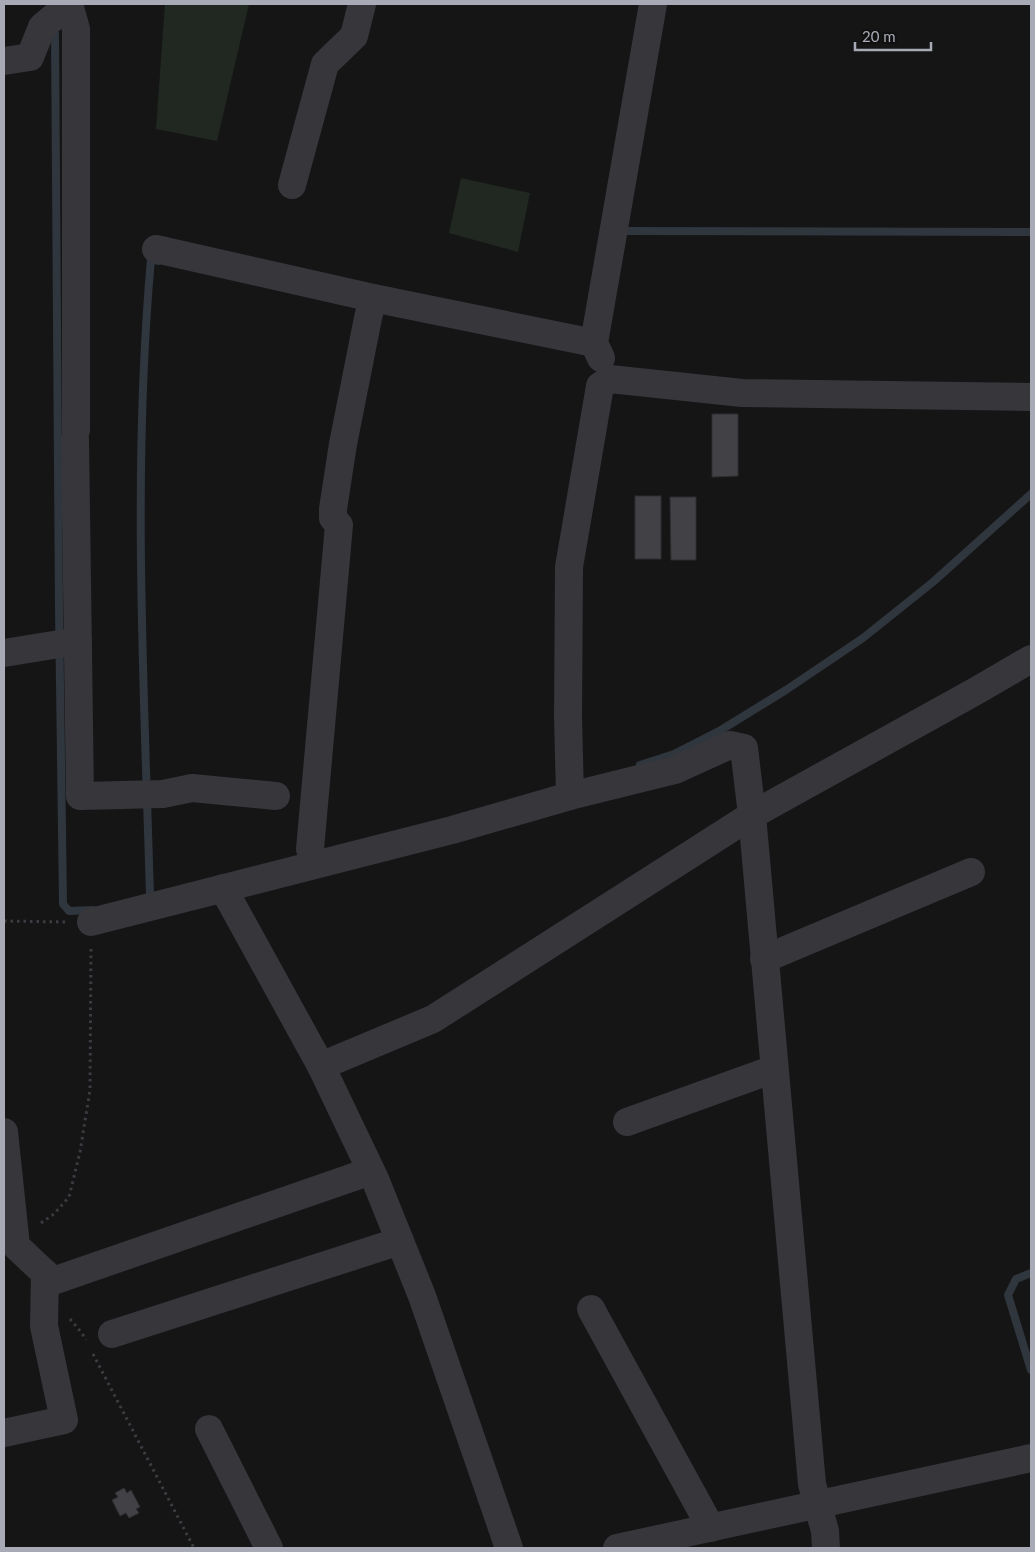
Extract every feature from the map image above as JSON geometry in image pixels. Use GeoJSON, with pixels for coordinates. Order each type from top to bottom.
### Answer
{"type":"FeatureCollection","features":[{"type":"Feature","properties":{"kind":"street"},"geometry":{"type":"LineString","coordinates":[[4,61],[30,57],[42,27],[67,4]]}},
{"type":"Feature","properties":{"kind":"street"},"geometry":{"type":"LineString","coordinates":[[67,4],[76,29],[76,434],[65,643],[80,796],[163,794],[192,788],[276,796]]}},
{"type":"Feature","properties":{"kind":"street"},"geometry":{"type":"LineString","coordinates":[[292,185],[326,64],[354,36],[362,4]]}},
{"type":"Feature","properties":{"kind":"street"},"geometry":{"type":"LineString","coordinates":[[610,379],[594,343],[653,4]]}},
{"type":"Feature","properties":{"kind":"street"},"geometry":{"type":"LineString","coordinates":[[156,249],[372,305],[594,343]]}},
{"type":"Feature","properties":{"kind":"street"},"geometry":{"type":"LineString","coordinates":[[313,858],[310,849],[339,525],[333,518],[333,508],[343,444],[372,305]]}},
{"type":"Feature","properties":{"kind":"street"},"geometry":{"type":"LineString","coordinates":[[569,788],[569,567],[600,386],[610,379],[742,393],[1031,397]]}},
{"type":"Feature","properties":{"kind":"street"},"geometry":{"type":"LineString","coordinates":[[4,652],[65,643]]}},
{"type":"Feature","properties":{"kind":"street"},"geometry":{"type":"LineString","coordinates":[[321,1066],[433,1019],[752,815],[968,696],[1031,659]]}},
{"type":"Feature","properties":{"kind":"street"},"geometry":{"type":"LineString","coordinates":[[91,922],[223,888],[313,858],[452,830],[569,788],[675,770],[730,745],[744,748],[752,815],[812,1484],[825,1531],[826,1548]]}},
{"type":"Feature","properties":{"kind":"street"},"geometry":{"type":"LineString","coordinates":[[764,959],[971,872]]}},
{"type":"Feature","properties":{"kind":"street"},"geometry":{"type":"LineString","coordinates":[[223,888],[321,1066],[371,1171],[422,1296],[509,1548]]}},
{"type":"Feature","properties":{"kind":"street"},"geometry":{"type":"LineString","coordinates":[[627,1122],[774,1068]]}},
{"type":"Feature","properties":{"kind":"street"},"geometry":{"type":"LineString","coordinates":[[4,1132],[16,1246],[53,1281],[371,1171]]}},
{"type":"Feature","properties":{"kind":"street"},"geometry":{"type":"LineString","coordinates":[[112,1334],[400,1241]]}},
{"type":"Feature","properties":{"kind":"street"},"geometry":{"type":"LineString","coordinates":[[4,1433],[64,1420],[44,1326],[45,1273]]}},
{"type":"Feature","properties":{"kind":"street"},"geometry":{"type":"LineString","coordinates":[[591,1309],[711,1528]]}},
{"type":"Feature","properties":{"kind":"street"},"geometry":{"type":"LineString","coordinates":[[208,1429],[269,1548]]}},
{"type":"Feature","properties":{"kind":"street"},"geometry":{"type":"LineString","coordinates":[[617,1548],[1031,1458]]}},
{"type":"Feature","properties":{"kind":"path"},"geometry":{"type":"LineString","coordinates":[[4,921],[91,922],[90,1090],[80,1152],[69,1197],[54,1214],[33,1228],[14,1233]]}},
{"type":"Feature","properties":{"kind":"path"},"geometry":{"type":"LineString","coordinates":[[69,1317],[81,1332],[194,1548]]}},
{"type":"Feature","properties":{"kind":"shaded area"},"geometry":{"type":"Polygon","coordinates":[[[165,4],[249,4],[217,141],[156,129],[165,4]]]}},
{"type":"Feature","properties":{"kind":"shaded area"},"geometry":{"type":"Polygon","coordinates":[[[461,178],[530,193],[518,252],[449,233],[461,178]]]}},
{"type":"Feature","properties":{"kind":"building"},"geometry":{"type":"Polygon","coordinates":[[[712,414],[738,414],[738,476],[712,477],[712,414]]]}},
{"type":"Feature","properties":{"kind":"building"},"geometry":{"type":"Polygon","coordinates":[[[635,496],[661,496],[661,559],[635,559],[635,496]]]}},
{"type":"Feature","properties":{"kind":"building"},"geometry":{"type":"Polygon","coordinates":[[[670,497],[696,497],[696,560],[671,560],[670,497]]]}},
{"type":"Feature","properties":{"kind":"building"},"geometry":{"type":"Polygon","coordinates":[[[124,1488],[127,1493],[131,1490],[140,1507],[136,1509],[139,1513],[129,1518],[126,1513],[120,1516],[112,1500],[118,1497],[115,1493],[124,1488]]]}},
{"type":"Feature","properties":{"kind":"waterway"},"geometry":{"type":"LineString","coordinates":[[55,34],[63,904],[69,911],[93,910]]}},
{"type":"Feature","properties":{"kind":"waterway"},"geometry":{"type":"LineString","coordinates":[[622,231],[1031,232]]}},
{"type":"Feature","properties":{"kind":"waterway"},"geometry":{"type":"LineString","coordinates":[[150,896],[141,578],[142,418],[151,259],[158,261]]}},
{"type":"Feature","properties":{"kind":"waterway"},"geometry":{"type":"LineString","coordinates":[[640,765],[674,754],[721,730],[786,690],[863,638],[933,582],[1031,494]]}},
{"type":"Feature","properties":{"kind":"waterway"},"geometry":{"type":"LineString","coordinates":[[1031,1273],[1016,1279],[1008,1295],[1031,1370]]}}]}
